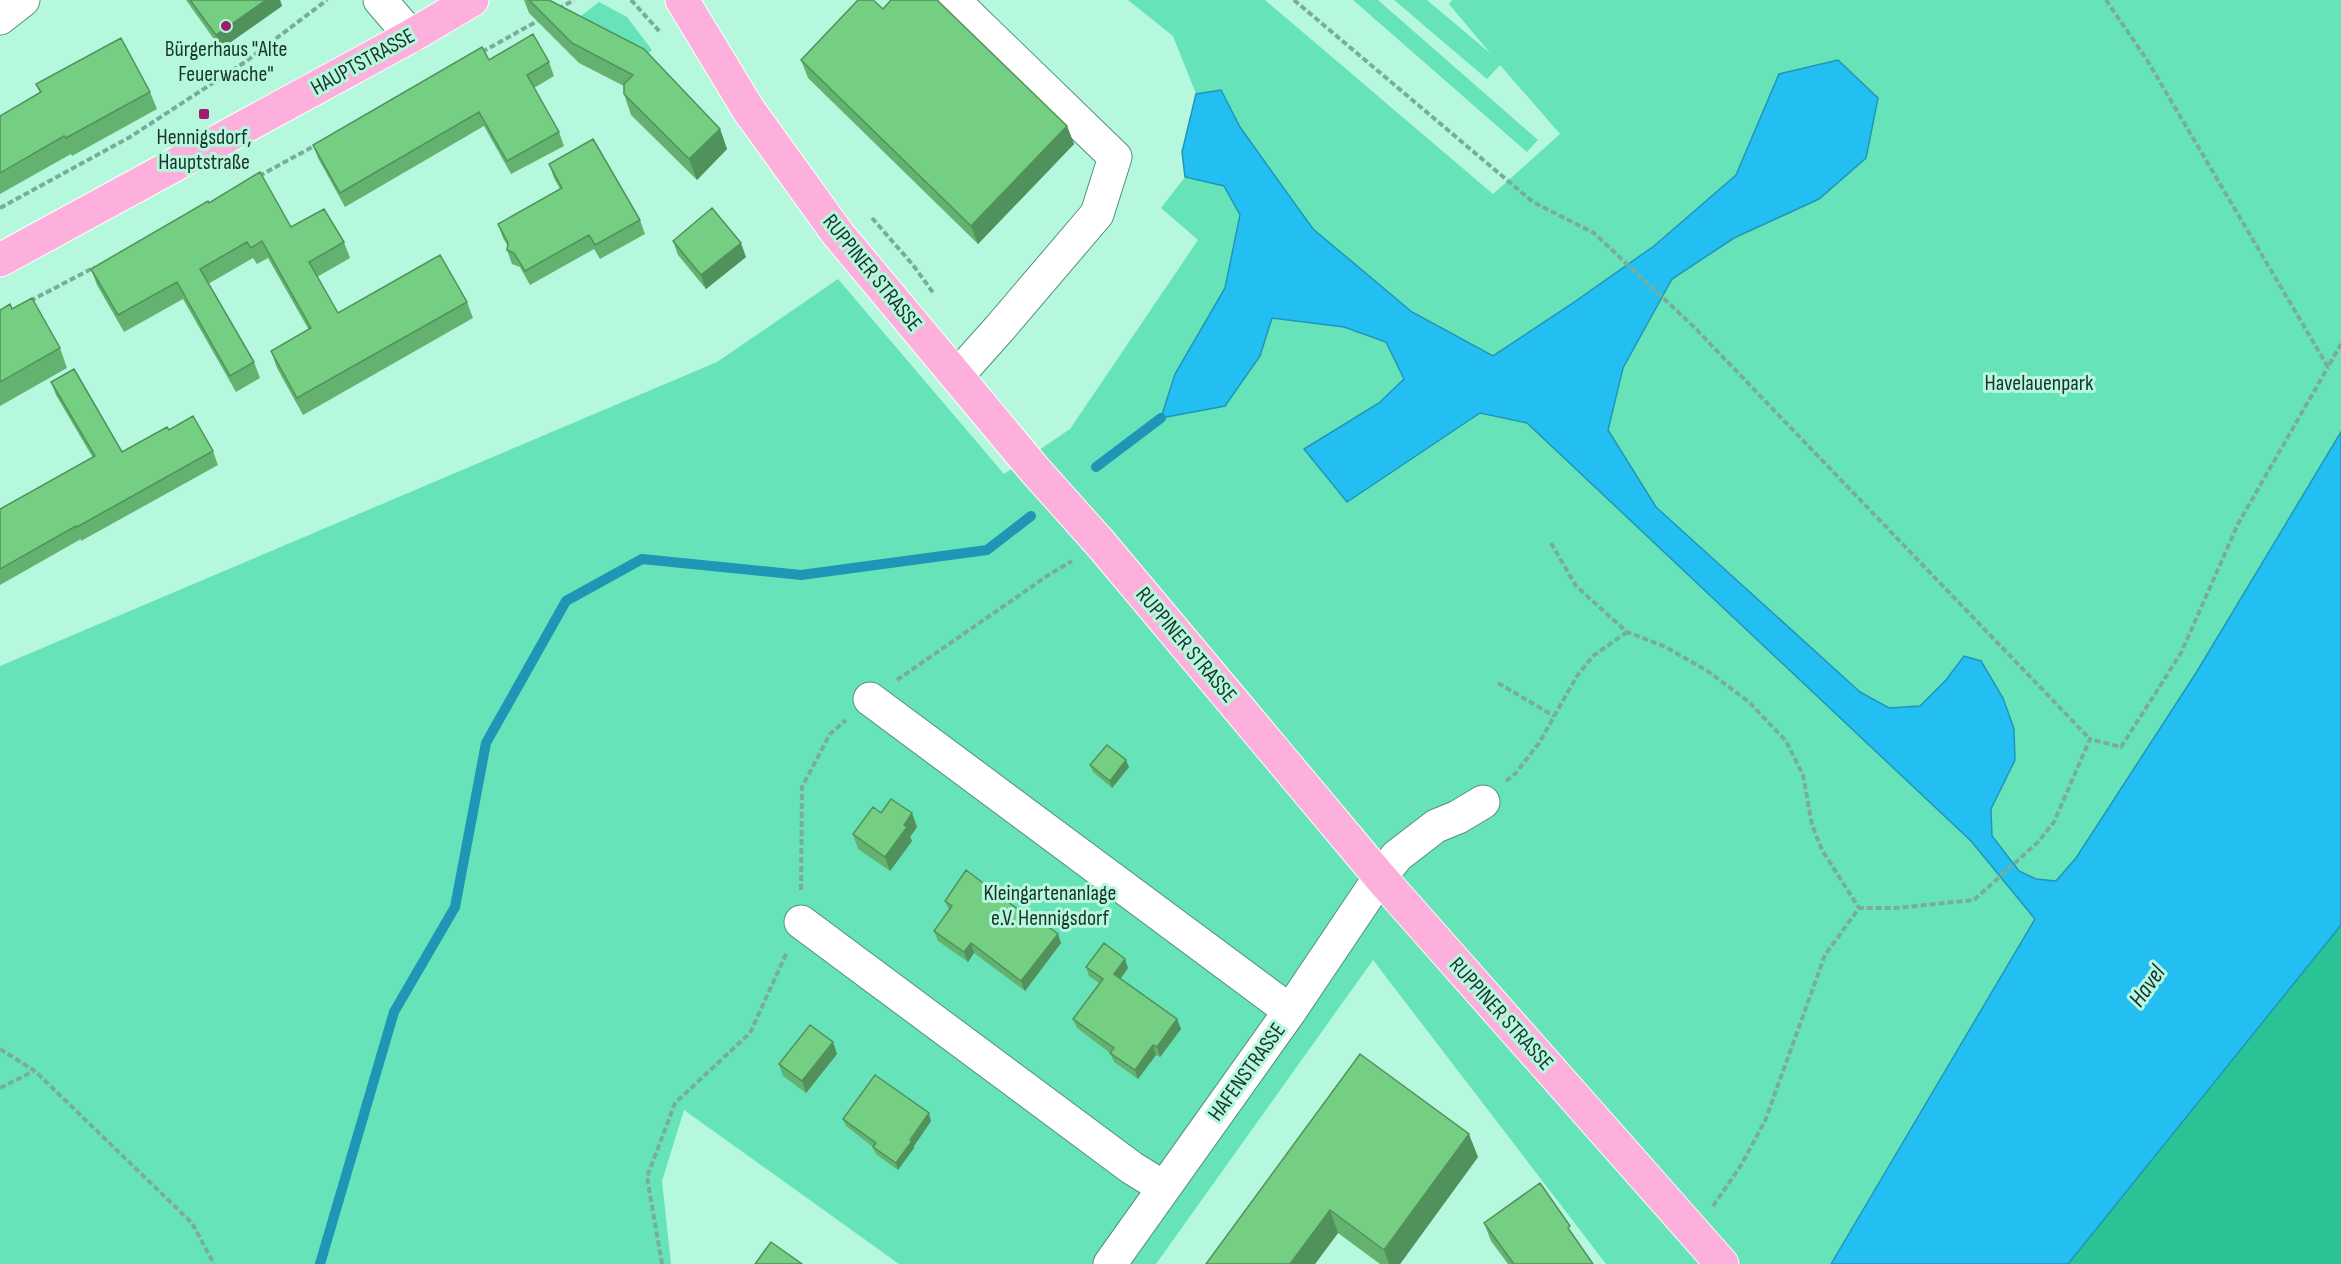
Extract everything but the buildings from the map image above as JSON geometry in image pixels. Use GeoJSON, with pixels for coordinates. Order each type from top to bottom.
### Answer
{"type":"FeatureCollection","features":[{"type":"Feature","properties":{"kind":"main road","name":"HAUPTSTRASSE"},"geometry":{"type":"LineString","coordinates":[[0,260],[411,36],[472,0]]}},
{"type":"Feature","properties":{"kind":"main road","name":"RUPPINER STRASSE"},"geometry":{"type":"LineString","coordinates":[[682,0],[748,109],[838,234],[1380,877],[1722,1264]]}},
{"type":"Feature","properties":{"kind":"street"},"geometry":{"type":"LineString","coordinates":[[0,18],[23,0]]}},
{"type":"Feature","properties":{"kind":"street"},"geometry":{"type":"LineString","coordinates":[[380,0],[411,36]]}},
{"type":"Feature","properties":{"kind":"street"},"geometry":{"type":"LineString","coordinates":[[955,2],[1115,157],[1097,214],[957,376]]}},
{"type":"Feature","properties":{"kind":"street"},"geometry":{"type":"LineString","coordinates":[[870,699],[1290,1011]]}},
{"type":"Feature","properties":{"kind":"street","name":"HAFENSTRASSE"},"geometry":{"type":"LineString","coordinates":[[1110,1264],[1290,1011],[1380,877],[1397,856],[1436,826],[1458,817],[1483,802]]}},
{"type":"Feature","properties":{"kind":"street"},"geometry":{"type":"LineString","coordinates":[[801,922],[1132,1168],[1163,1187]]}},
{"type":"Feature","properties":{"kind":"path"},"geometry":{"type":"LineString","coordinates":[[0,208],[130,137],[245,62],[327,0]]}},
{"type":"Feature","properties":{"kind":"path"},"geometry":{"type":"LineString","coordinates":[[555,11],[574,0]]}},
{"type":"Feature","properties":{"kind":"path"},"geometry":{"type":"LineString","coordinates":[[1294,0],[1533,202],[1594,233],[1693,326],[2090,739],[2121,747],[2181,653],[2238,524],[2341,344]]}},
{"type":"Feature","properties":{"kind":"path"},"geometry":{"type":"LineString","coordinates":[[2106,0],[2148,60],[2328,367]]}},
{"type":"Feature","properties":{"kind":"path"},"geometry":{"type":"LineString","coordinates":[[475,56],[545,17]]}},
{"type":"Feature","properties":{"kind":"path"},"geometry":{"type":"LineString","coordinates":[[250,182],[321,142]]}},
{"type":"Feature","properties":{"kind":"path"},"geometry":{"type":"LineString","coordinates":[[20,306],[100,264]]}},
{"type":"Feature","properties":{"kind":"path"},"geometry":{"type":"LineString","coordinates":[[662,1264],[647,1177],[675,1103],[750,1033],[801,922],[802,787],[830,734],[870,699],[1050,574],[1092,533]]}},
{"type":"Feature","properties":{"kind":"path"},"geometry":{"type":"LineString","coordinates":[[1551,543],[1576,586],[1627,633],[1665,647],[1710,672],[1749,702],[1786,741],[1803,775],[1812,825],[1822,850],[1859,908]]}},
{"type":"Feature","properties":{"kind":"path"},"geometry":{"type":"LineString","coordinates":[[1483,802],[1515,774],[1539,743],[1577,676],[1593,656],[1627,633]]}},
{"type":"Feature","properties":{"kind":"path"},"geometry":{"type":"LineString","coordinates":[[1498,683],[1554,716]]}},
{"type":"Feature","properties":{"kind":"path"},"geometry":{"type":"LineString","coordinates":[[1859,908],[1896,908],[1974,900],[2038,842],[2054,822],[2090,739]]}},
{"type":"Feature","properties":{"kind":"path"},"geometry":{"type":"LineString","coordinates":[[1708,1214],[1740,1167],[1765,1121],[1826,955],[1859,908]]}},
{"type":"Feature","properties":{"kind":"path"},"geometry":{"type":"LineString","coordinates":[[0,1049],[35,1071],[192,1223],[214,1264]]}},
{"type":"Feature","properties":{"kind":"path"},"geometry":{"type":"LineString","coordinates":[[0,1088],[35,1071]]}},
{"type":"Feature","properties":{"kind":"green space","name":"Havelauenpark"},"geometry":{"type":"Polygon","coordinates":[[[1128,0],[1265,0],[1493,194],[1560,134],[1500,65],[1487,79],[1394,0],[1427,0],[1490,53],[1449,4],[1452,0],[2341,0],[2341,432],[2196,673],[2076,858],[2056,881],[2036,879],[2019,871],[1992,836],[1991,809],[2015,760],[2014,729],[2003,698],[1963,656],[1946,680],[1920,706],[1889,708],[1860,692],[1656,506],[1608,429],[1623,368],[1672,279],[1734,238],[1819,199],[1866,158],[1878,98],[1838,60],[1779,74],[1736,175],[1654,246],[1493,356],[1412,312],[1313,229],[1240,127],[1221,90],[1196,94],[1173,36],[1128,0]]]}},
{"type":"Feature","properties":{"kind":"green space"},"geometry":{"type":"Polygon","coordinates":[[[1353,0],[1378,0],[1538,140],[1527,152],[1353,0]]]}},
{"type":"Feature","properties":{"kind":"green space"},"geometry":{"type":"Polygon","coordinates":[[[599,2],[627,17],[652,50],[643,58],[577,19],[599,2]]]}},
{"type":"Feature","properties":{"kind":"green space","name":"Kleingartenanlage e.V. Hennigsdorf"},"geometry":{"type":"Polygon","coordinates":[[[1185,177],[1224,185],[1240,215],[1225,288],[1175,374],[1260,356],[1271,318],[1344,327],[1386,342],[1404,379],[1379,403],[1304,449],[1347,502],[1480,413],[1527,423],[1971,841],[2035,919],[1830,1264],[1606,1264],[1373,960],[1156,1264],[899,1264],[684,1110],[662,1181],[671,1264],[0,1264],[0,666],[717,362],[838,279],[1004,474],[1070,429],[1198,240],[1161,208],[1185,177]]]}},
{"type":"Feature","properties":{"kind":"green space"},"geometry":{"type":"Polygon","coordinates":[[[2341,925],[2341,1264],[2068,1264],[2341,925]]]}},
{"type":"Feature","properties":{"kind":"water","name":"Havel"},"geometry":{"type":"Polygon","coordinates":[[[1838,60],[1878,98],[1866,158],[1819,199],[1734,238],[1672,279],[1623,368],[1608,430],[1656,507],[1860,692],[1889,708],[1920,706],[1946,680],[1964,656],[1981,661],[2003,698],[2014,729],[2015,760],[1991,809],[1992,836],[2019,871],[2036,879],[2056,881],[2076,858],[2196,673],[2341,432],[2341,925],[2068,1264],[1831,1264],[2035,919],[1971,841],[1527,423],[1480,413],[1347,502],[1304,449],[1379,403],[1404,379],[1386,342],[1344,327],[1272,318],[1260,356],[1225,406],[1161,418],[1175,374],[1225,288],[1240,215],[1224,186],[1185,177],[1182,152],[1196,94],[1221,90],[1240,127],[1313,229],[1412,312],[1493,356],[1654,246],[1736,175],[1779,74],[1838,60]]]}},
{"type":"Feature","properties":{"kind":"waterway"},"geometry":{"type":"LineString","coordinates":[[1096,467],[1161,418]]}},
{"type":"Feature","properties":{"kind":"waterway"},"geometry":{"type":"LineString","coordinates":[[320,1264],[394,1012],[455,907],[486,743],[566,601],[642,559],[801,575],[987,550],[1031,516]]}},
{"type":"Feature","properties":{"kind":"place","name":"Bürgerhaus \"Alte Feuerwache\""},"geometry":{"type":"Point","coordinates":[226,26]}},
{"type":"Feature","properties":{"kind":"place","name":"Hennigsdorf, Hauptstraße"},"geometry":{"type":"Point","coordinates":[204,114]}}]}
